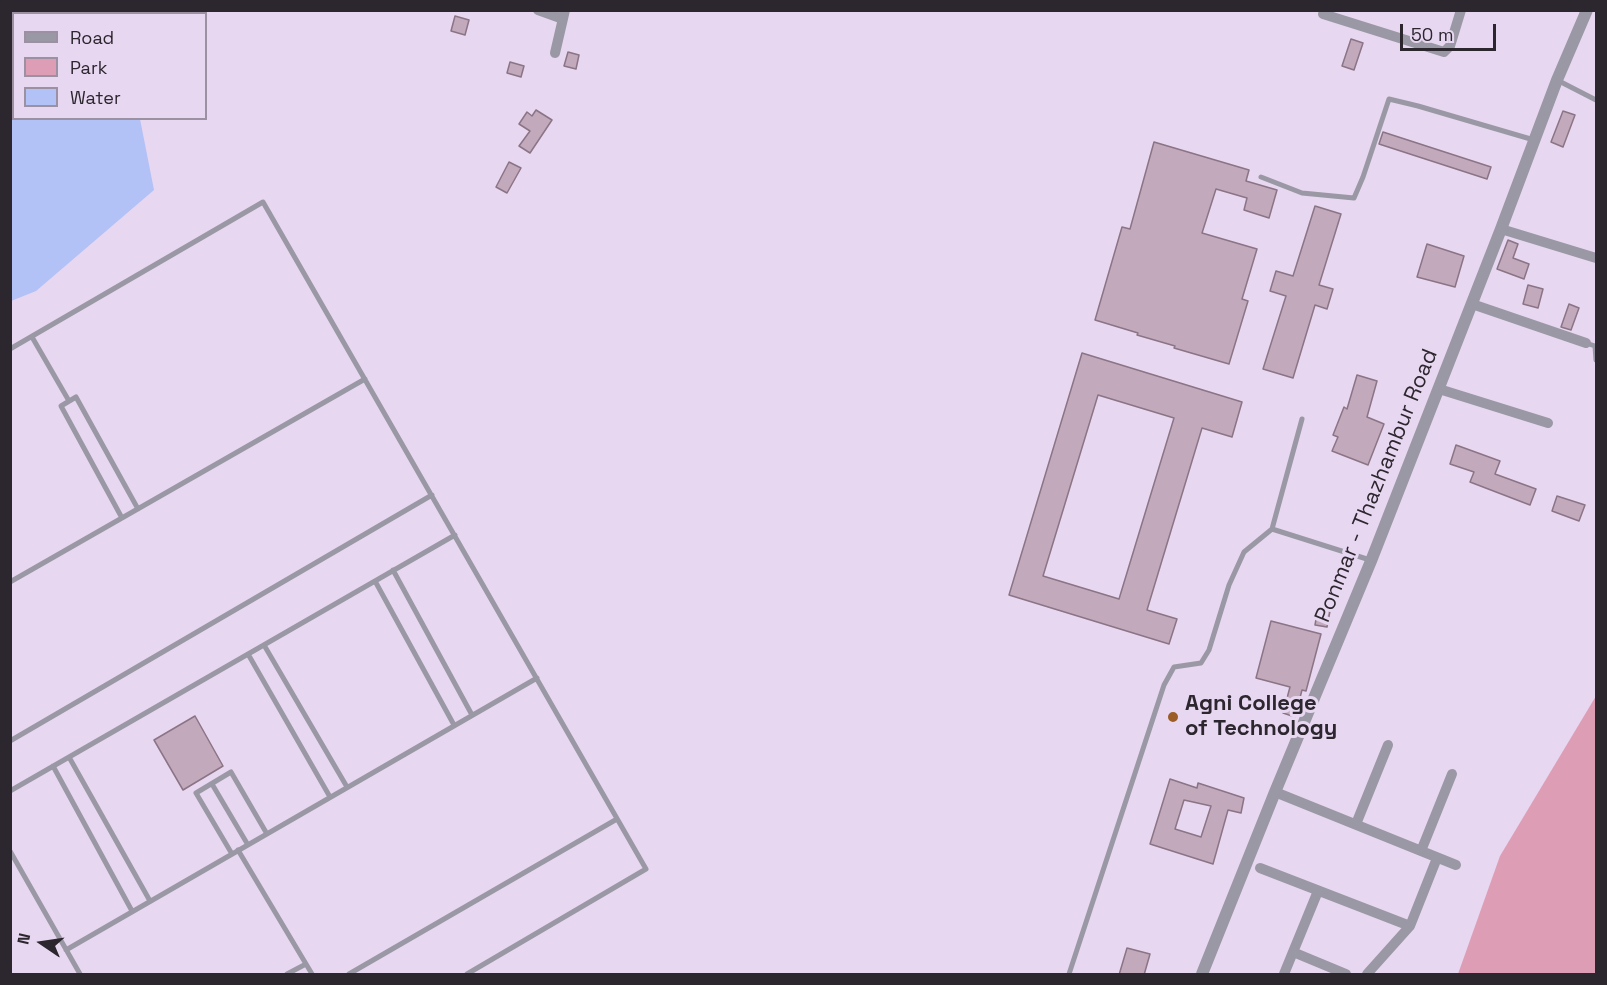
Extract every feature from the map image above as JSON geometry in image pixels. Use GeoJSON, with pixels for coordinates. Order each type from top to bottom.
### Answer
{"type":"FeatureCollection","features":[{"type":"Feature","properties":{"kind":"street"},"geometry":{"type":"LineString","coordinates":[[538,10],[564,15],[555,53]]}},
{"type":"Feature","properties":{"kind":"street"},"geometry":{"type":"LineString","coordinates":[[1323,14],[1444,52],[1450,46],[1461,10]]}},
{"type":"Feature","properties":{"kind":"street","name":"Ponmar - Thazhambur Road"},"geometry":{"type":"LineString","coordinates":[[1202,975],[1371,561],[1502,229],[1557,80],[1587,10]]}},
{"type":"Feature","properties":{"kind":"street"},"geometry":{"type":"LineString","coordinates":[[1502,229],[1596,258]]}},
{"type":"Feature","properties":{"kind":"street"},"geometry":{"type":"LineString","coordinates":[[1472,304],[1592,342]]}},
{"type":"Feature","properties":{"kind":"street"},"geometry":{"type":"LineString","coordinates":[[1439,389],[1548,423]]}},
{"type":"Feature","properties":{"kind":"street"},"geometry":{"type":"LineString","coordinates":[[1356,824],[1388,745]]}},
{"type":"Feature","properties":{"kind":"street"},"geometry":{"type":"LineString","coordinates":[[1421,851],[1452,774]]}},
{"type":"Feature","properties":{"kind":"street"},"geometry":{"type":"LineString","coordinates":[[1275,792],[1456,865]]}},
{"type":"Feature","properties":{"kind":"street"},"geometry":{"type":"LineString","coordinates":[[1367,975],[1410,926],[1437,858]]}},
{"type":"Feature","properties":{"kind":"street"},"geometry":{"type":"LineString","coordinates":[[1260,868],[1410,926]]}},
{"type":"Feature","properties":{"kind":"street"},"geometry":{"type":"LineString","coordinates":[[1284,975],[1318,891]]}},
{"type":"Feature","properties":{"kind":"street"},"geometry":{"type":"LineString","coordinates":[[1293,952],[1346,975]]}},
{"type":"Feature","properties":{"kind":"lane"},"geometry":{"type":"LineString","coordinates":[[1557,80],[1596,100]]}},
{"type":"Feature","properties":{"kind":"lane"},"geometry":{"type":"LineString","coordinates":[[1261,177],[1302,192],[1354,198],[1389,99],[1535,141]]}},
{"type":"Feature","properties":{"kind":"lane"},"geometry":{"type":"LineString","coordinates":[[10,349],[263,202],[646,869],[467,975]]}},
{"type":"Feature","properties":{"kind":"lane"},"geometry":{"type":"LineString","coordinates":[[32,337],[69,401]]}},
{"type":"Feature","properties":{"kind":"lane"},"geometry":{"type":"LineString","coordinates":[[1592,342],[1596,360]]}},
{"type":"Feature","properties":{"kind":"lane"},"geometry":{"type":"LineString","coordinates":[[11,579],[365,379]]}},
{"type":"Feature","properties":{"kind":"lane"},"geometry":{"type":"LineString","coordinates":[[122,518],[61,406],[76,397],[138,509]]}},
{"type":"Feature","properties":{"kind":"lane"},"geometry":{"type":"LineString","coordinates":[[1069,975],[1164,684],[1174,667],[1202,663],[1209,651],[1230,585],[1244,552],[1272,529],[1302,419]]}},
{"type":"Feature","properties":{"kind":"lane"},"geometry":{"type":"LineString","coordinates":[[10,741],[432,495]]}},
{"type":"Feature","properties":{"kind":"lane"},"geometry":{"type":"LineString","coordinates":[[1272,529],[1371,561]]}},
{"type":"Feature","properties":{"kind":"lane"},"geometry":{"type":"LineString","coordinates":[[10,791],[455,535]]}},
{"type":"Feature","properties":{"kind":"lane"},"geometry":{"type":"LineString","coordinates":[[393,570],[472,715]]}},
{"type":"Feature","properties":{"kind":"lane"},"geometry":{"type":"LineString","coordinates":[[375,581],[454,725]]}},
{"type":"Feature","properties":{"kind":"lane"},"geometry":{"type":"LineString","coordinates":[[264,645],[347,787]]}},
{"type":"Feature","properties":{"kind":"lane"},"geometry":{"type":"LineString","coordinates":[[248,654],[330,797]]}},
{"type":"Feature","properties":{"kind":"lane"},"geometry":{"type":"LineString","coordinates":[[66,950],[537,678]]}},
{"type":"Feature","properties":{"kind":"lane"},"geometry":{"type":"LineString","coordinates":[[69,757],[150,901]]}},
{"type":"Feature","properties":{"kind":"lane"},"geometry":{"type":"LineString","coordinates":[[53,766],[132,911]]}},
{"type":"Feature","properties":{"kind":"lane"},"geometry":{"type":"LineString","coordinates":[[232,854],[196,793],[231,772],[267,834]]}},
{"type":"Feature","properties":{"kind":"lane"},"geometry":{"type":"LineString","coordinates":[[212,784],[248,845]]}},
{"type":"Feature","properties":{"kind":"lane"},"geometry":{"type":"LineString","coordinates":[[349,975],[617,819]]}},
{"type":"Feature","properties":{"kind":"lane"},"geometry":{"type":"LineString","coordinates":[[238,850],[312,975]]}},
{"type":"Feature","properties":{"kind":"lane"},"geometry":{"type":"LineString","coordinates":[[10,851],[80,975]]}},
{"type":"Feature","properties":{"kind":"lane"},"geometry":{"type":"LineString","coordinates":[[287,975],[306,964]]}},
{"type":"Feature","properties":{"kind":"green space"},"geometry":{"type":"Polygon","coordinates":[[[1596,696],[1596,974],[1458,974],[1500,856],[1596,696]]]}},
{"type":"Feature","properties":{"kind":"water"},"geometry":{"type":"Polygon","coordinates":[[[11,10],[117,11],[12,12],[12,120],[140,120],[154,190],[36,291],[11,301],[11,10]]]}},
{"type":"Feature","properties":{"kind":"building"},"geometry":{"type":"Polygon","coordinates":[[[455,16],[469,20],[465,35],[451,31],[455,16]]]}},
{"type":"Feature","properties":{"kind":"building"},"geometry":{"type":"Polygon","coordinates":[[[1351,39],[1363,43],[1354,70],[1342,66],[1351,39]]]}},
{"type":"Feature","properties":{"kind":"building"},"geometry":{"type":"Polygon","coordinates":[[[568,52],[579,55],[576,69],[564,66],[568,52]]]}},
{"type":"Feature","properties":{"kind":"building"},"geometry":{"type":"Polygon","coordinates":[[[510,62],[524,66],[521,77],[507,73],[510,62]]]}},
{"type":"Feature","properties":{"kind":"building"},"geometry":{"type":"Polygon","coordinates":[[[536,110],[552,120],[530,153],[519,146],[530,131],[519,124],[527,112],[532,116],[536,110]]]}},
{"type":"Feature","properties":{"kind":"building"},"geometry":{"type":"Polygon","coordinates":[[[1563,111],[1575,115],[1563,147],[1551,142],[1563,111]]]}},
{"type":"Feature","properties":{"kind":"building"},"geometry":{"type":"Polygon","coordinates":[[[1383,132],[1491,167],[1487,179],[1379,144],[1383,132]]]}},
{"type":"Feature","properties":{"kind":"building"},"geometry":{"type":"Polygon","coordinates":[[[1154,142],[1249,170],[1246,181],[1277,190],[1269,218],[1244,210],[1247,198],[1216,189],[1202,233],[1257,249],[1242,299],[1248,301],[1229,364],[1174,348],[1175,346],[1095,320],[1122,227],[1130,229],[1154,142]]]}},
{"type":"Feature","properties":{"kind":"building"},"geometry":{"type":"Polygon","coordinates":[[[509,162],[521,168],[507,193],[496,187],[509,162]]]}},
{"type":"Feature","properties":{"kind":"building"},"geometry":{"type":"Polygon","coordinates":[[[1315,206],[1341,214],[1319,285],[1333,289],[1327,309],[1315,305],[1293,378],[1263,369],[1286,296],[1270,291],[1276,271],[1293,276],[1315,206]]]}},
{"type":"Feature","properties":{"kind":"building"},"geometry":{"type":"Polygon","coordinates":[[[1508,240],[1518,244],[1513,258],[1529,264],[1524,279],[1497,269],[1508,240]]]}},
{"type":"Feature","properties":{"kind":"building"},"geometry":{"type":"Polygon","coordinates":[[[1427,244],[1464,256],[1455,287],[1417,277],[1427,244]]]}},
{"type":"Feature","properties":{"kind":"building"},"geometry":{"type":"Polygon","coordinates":[[[1528,285],[1543,289],[1538,308],[1523,304],[1528,285]]]}},
{"type":"Feature","properties":{"kind":"building"},"geometry":{"type":"Polygon","coordinates":[[[1569,304],[1579,308],[1571,330],[1561,327],[1569,304]]]}},
{"type":"Feature","properties":{"kind":"building"},"geometry":{"type":"Polygon","coordinates":[[[1082,353],[1242,402],[1232,437],[1202,428],[1147,610],[1177,619],[1169,644],[1009,595],[1082,353]],[[1098,395],[1043,576],[1119,599],[1174,418],[1098,395]]]}},
{"type":"Feature","properties":{"kind":"building"},"geometry":{"type":"Polygon","coordinates":[[[1357,375],[1377,381],[1367,417],[1384,424],[1368,465],[1332,451],[1338,437],[1333,435],[1344,407],[1347,409],[1357,375]]]}},
{"type":"Feature","properties":{"kind":"building"},"geometry":{"type":"Polygon","coordinates":[[[1456,445],[1500,461],[1495,474],[1536,489],[1530,505],[1470,482],[1474,472],[1450,464],[1456,445]]]}},
{"type":"Feature","properties":{"kind":"building"},"geometry":{"type":"Polygon","coordinates":[[[1557,496],[1585,505],[1579,521],[1552,511],[1557,496]]]}},
{"type":"Feature","properties":{"kind":"building"},"geometry":{"type":"Polygon","coordinates":[[[1318,608],[1330,611],[1327,627],[1315,625],[1318,608]]]}},
{"type":"Feature","properties":{"kind":"building"},"geometry":{"type":"Polygon","coordinates":[[[1271,621],[1321,634],[1306,691],[1302,690],[1295,717],[1283,713],[1290,687],[1256,678],[1271,621]]]}},
{"type":"Feature","properties":{"kind":"building"},"geometry":{"type":"Polygon","coordinates":[[[195,716],[223,766],[183,790],[154,740],[195,716]]]}},
{"type":"Feature","properties":{"kind":"building"},"geometry":{"type":"Polygon","coordinates":[[[1170,779],[1197,788],[1198,783],[1244,798],[1241,813],[1228,810],[1213,864],[1150,844],[1170,779]],[[1184,800],[1175,829],[1201,837],[1211,806],[1184,800]]]}},
{"type":"Feature","properties":{"kind":"building"},"geometry":{"type":"Polygon","coordinates":[[[1127,948],[1150,954],[1144,975],[1119,975],[1127,948]]]}},
{"type":"Feature","properties":{"kind":"place","name":"Agni College of Technology"},"geometry":{"type":"Point","coordinates":[1173,717]}}]}
